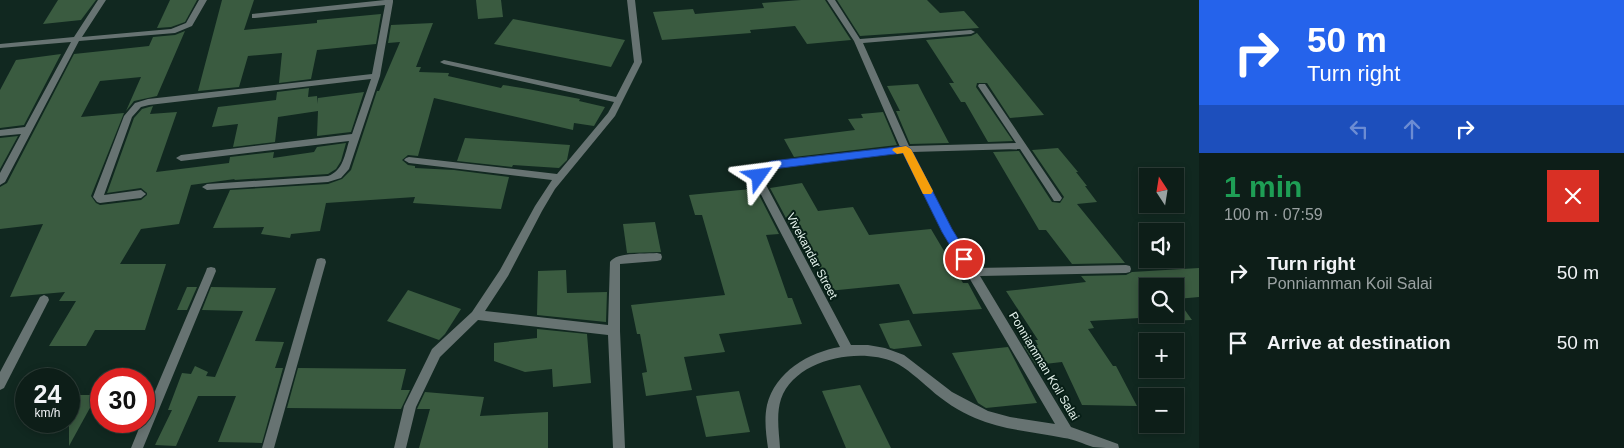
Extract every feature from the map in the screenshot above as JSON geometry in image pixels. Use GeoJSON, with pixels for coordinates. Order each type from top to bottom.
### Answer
{"type":"FeatureCollection","features":[{"type":"Feature","properties":{"kind":"street"},"geometry":{"type":"LineString","coordinates":[[0,182],[75,41],[102,0]]}},
{"type":"Feature","properties":{"kind":"street"},"geometry":{"type":"LineString","coordinates":[[0,46],[75,41],[172,31],[189,24],[204,0]]}},
{"type":"Feature","properties":{"kind":"street"},"geometry":{"type":"LineString","coordinates":[[400,448],[410,406],[436,354],[476,315],[504,273],[538,209],[560,178],[612,114],[638,62],[631,0]]}},
{"type":"Feature","properties":{"kind":"street","name":"Ponniamman Koil Salai"},"geometry":{"type":"LineString","coordinates":[[831,0],[858,41],[906,149],[948,232],[1067,432]]}},
{"type":"Feature","properties":{"kind":"street"},"geometry":{"type":"LineString","coordinates":[[207,187],[328,179],[338,176],[344,170],[376,76],[389,1],[254,16]]}},
{"type":"Feature","properties":{"kind":"street"},"geometry":{"type":"LineString","coordinates":[[858,41],[971,32]]}},
{"type":"Feature","properties":{"kind":"street"},"geometry":{"type":"LineString","coordinates":[[444,62],[619,100]]}},
{"type":"Feature","properties":{"kind":"street"},"geometry":{"type":"LineString","coordinates":[[140,194],[100,199],[98,197],[128,116],[138,105],[148,102],[376,76]]}},
{"type":"Feature","properties":{"kind":"street"},"geometry":{"type":"LineString","coordinates":[[982,86],[1057,198]]}},
{"type":"Feature","properties":{"kind":"street"},"geometry":{"type":"LineString","coordinates":[[0,132],[26,130]]}},
{"type":"Feature","properties":{"kind":"street"},"geometry":{"type":"LineString","coordinates":[[181,158],[354,137]]}},
{"type":"Feature","properties":{"kind":"street"},"geometry":{"type":"LineString","coordinates":[[906,149],[1022,146]]}},
{"type":"Feature","properties":{"kind":"street","name":"Vivekandar Street"},"geometry":{"type":"LineString","coordinates":[[848,351],[760,183],[760,171],[771,165],[906,149]]}},
{"type":"Feature","properties":{"kind":"street"},"geometry":{"type":"LineString","coordinates":[[409,160],[560,178]]}},
{"type":"Feature","properties":{"kind":"street"},"geometry":{"type":"LineString","coordinates":[[619,448],[614,331],[615,262],[618,260],[657,257]]}},
{"type":"Feature","properties":{"kind":"street"},"geometry":{"type":"LineString","coordinates":[[268,448],[321,262]]}},
{"type":"Feature","properties":{"kind":"street"},"geometry":{"type":"LineString","coordinates":[[972,272],[1126,269]]}},
{"type":"Feature","properties":{"kind":"street"},"geometry":{"type":"LineString","coordinates":[[137,448],[211,271]]}},
{"type":"Feature","properties":{"kind":"street"},"geometry":{"type":"LineString","coordinates":[[0,384],[44,300]]}},
{"type":"Feature","properties":{"kind":"street"},"geometry":{"type":"LineString","coordinates":[[476,315],[614,331]]}},
{"type":"Feature","properties":{"kind":"street","name":"Ponniamman Koil Salai"},"geometry":{"type":"LineString","coordinates":[[774,448],[771,423],[778,392],[799,368],[822,356],[848,351],[878,352],[899,359],[948,396],[978,413],[997,420],[1067,432]]}},
{"type":"Feature","properties":{"kind":"street"},"geometry":{"type":"LineString","coordinates":[[1067,432],[1108,447]]}},
{"type":"Feature","properties":{"kind":"building"},"geometry":{"type":"Polygon","coordinates":[[[58,0],[96,0],[81,20],[43,24],[58,0]]]}},
{"type":"Feature","properties":{"kind":"building"},"geometry":{"type":"Polygon","coordinates":[[[170,0],[197,0],[185,22],[171,27],[157,28],[170,0]]]}},
{"type":"Feature","properties":{"kind":"building"},"geometry":{"type":"Polygon","coordinates":[[[222,0],[254,0],[244,30],[317,23],[317,20],[381,14],[376,44],[317,50],[311,79],[279,83],[282,53],[248,56],[239,87],[198,91],[222,0]]]}},
{"type":"Feature","properties":{"kind":"building"},"geometry":{"type":"Polygon","coordinates":[[[476,0],[501,0],[503,17],[478,19],[476,0]]]}},
{"type":"Feature","properties":{"kind":"building"},"geometry":{"type":"Polygon","coordinates":[[[825,0],[851,40],[807,44],[795,26],[750,30],[751,33],[662,40],[653,12],[693,9],[695,14],[764,8],[762,3],[825,0]]]}},
{"type":"Feature","properties":{"kind":"building"},"geometry":{"type":"Polygon","coordinates":[[[837,0],[927,0],[940,13],[964,11],[979,28],[860,36],[837,0]]]}},
{"type":"Feature","properties":{"kind":"building"},"geometry":{"type":"Polygon","coordinates":[[[513,19],[625,40],[611,67],[494,44],[513,19]]]}},
{"type":"Feature","properties":{"kind":"building"},"geometry":{"type":"Polygon","coordinates":[[[433,23],[416,67],[421,67],[419,72],[449,73],[448,76],[501,88],[503,85],[528,89],[580,99],[579,101],[605,107],[594,126],[574,123],[573,130],[434,98],[418,156],[408,155],[402,160],[408,165],[415,166],[415,168],[454,170],[509,177],[501,209],[413,203],[415,197],[326,203],[320,231],[291,234],[290,238],[261,234],[264,227],[213,228],[230,190],[328,184],[342,179],[351,170],[377,91],[379,91],[400,42],[388,43],[391,25],[433,23]]]}},
{"type":"Feature","properties":{"kind":"building"},"geometry":{"type":"Polygon","coordinates":[[[185,31],[157,96],[134,101],[126,111],[141,77],[100,81],[81,117],[124,113],[91,196],[96,203],[100,205],[141,200],[147,195],[141,188],[107,193],[134,118],[142,109],[153,106],[150,114],[177,112],[156,172],[229,163],[230,157],[274,152],[273,158],[314,152],[317,147],[346,143],[341,161],[336,169],[328,174],[235,179],[191,185],[179,224],[141,229],[120,264],[166,264],[145,330],[95,330],[86,346],[49,346],[76,301],[59,301],[65,292],[10,297],[43,224],[0,229],[0,187],[7,183],[74,54],[149,46],[153,37],[175,35],[185,31]]]}},
{"type":"Feature","properties":{"kind":"building"},"geometry":{"type":"Polygon","coordinates":[[[977,33],[1044,115],[1010,118],[987,83],[977,83],[976,87],[1013,141],[988,142],[965,102],[961,102],[949,83],[954,83],[926,40],[971,36],[977,33]]]}},
{"type":"Feature","properties":{"kind":"building"},"geometry":{"type":"Polygon","coordinates":[[[61,54],[24,125],[0,128],[0,90],[16,60],[61,54]]]}},
{"type":"Feature","properties":{"kind":"building"},"geometry":{"type":"Polygon","coordinates":[[[918,84],[949,143],[910,144],[896,111],[900,111],[887,86],[918,84]]]}},
{"type":"Feature","properties":{"kind":"building"},"geometry":{"type":"Polygon","coordinates":[[[309,88],[308,97],[317,96],[318,104],[318,98],[364,92],[351,132],[317,136],[318,111],[278,117],[275,142],[233,147],[238,124],[212,127],[218,107],[276,100],[277,92],[309,88]]]}},
{"type":"Feature","properties":{"kind":"building"},"geometry":{"type":"Polygon","coordinates":[[[883,112],[897,145],[794,157],[784,139],[855,130],[848,119],[863,118],[861,114],[883,112]]]}},
{"type":"Feature","properties":{"kind":"building"},"geometry":{"type":"Polygon","coordinates":[[[18,136],[0,169],[0,138],[18,136]]]}},
{"type":"Feature","properties":{"kind":"building"},"geometry":{"type":"Polygon","coordinates":[[[465,138],[570,145],[567,160],[559,168],[513,165],[512,167],[457,161],[465,138]]]}},
{"type":"Feature","properties":{"kind":"building"},"geometry":{"type":"Polygon","coordinates":[[[1058,148],[1078,172],[1076,172],[1097,202],[1077,204],[1125,263],[1072,264],[1046,230],[1039,230],[993,152],[1019,151],[1052,202],[1060,203],[1064,197],[1032,150],[1058,148]]]}},
{"type":"Feature","properties":{"kind":"building"},"geometry":{"type":"Polygon","coordinates":[[[802,183],[818,211],[853,207],[869,235],[931,229],[963,283],[968,283],[982,309],[913,314],[899,284],[828,291],[817,262],[813,263],[800,232],[794,233],[770,188],[802,183]]]}},
{"type":"Feature","properties":{"kind":"building"},"geometry":{"type":"Polygon","coordinates":[[[751,189],[752,191],[757,191],[779,234],[766,235],[788,298],[792,298],[802,324],[719,334],[725,352],[684,357],[692,390],[646,396],[642,373],[647,372],[640,334],[637,334],[631,305],[725,295],[702,215],[695,215],[689,195],[751,189]]]}},
{"type":"Feature","properties":{"kind":"building"},"geometry":{"type":"Polygon","coordinates":[[[655,222],[661,252],[627,253],[623,224],[655,222]]]}},
{"type":"Feature","properties":{"kind":"building"},"geometry":{"type":"Polygon","coordinates":[[[1199,268],[1199,297],[1184,298],[1184,278],[1139,278],[1139,318],[1090,321],[1094,328],[1088,329],[1113,366],[1116,366],[1137,406],[1082,405],[1062,362],[1036,365],[1024,346],[1038,345],[1035,340],[1038,340],[1006,291],[1086,282],[1081,276],[1126,275],[1132,272],[1199,268]]]}},
{"type":"Feature","properties":{"kind":"building"},"geometry":{"type":"Polygon","coordinates":[[[566,270],[567,293],[607,292],[606,322],[537,315],[538,271],[566,270]]]}},
{"type":"Feature","properties":{"kind":"building"},"geometry":{"type":"Polygon","coordinates":[[[187,287],[197,287],[187,310],[177,310],[187,287]]]}},
{"type":"Feature","properties":{"kind":"building"},"geometry":{"type":"Polygon","coordinates":[[[211,287],[276,288],[255,341],[284,342],[275,368],[283,368],[262,443],[218,442],[236,396],[198,396],[176,446],[155,445],[172,410],[168,410],[182,373],[191,374],[195,366],[208,372],[206,376],[215,377],[243,311],[202,310],[211,287]]]}},
{"type":"Feature","properties":{"kind":"building"},"geometry":{"type":"Polygon","coordinates":[[[408,290],[461,309],[439,340],[387,321],[408,290]]]}},
{"type":"Feature","properties":{"kind":"building"},"geometry":{"type":"Polygon","coordinates":[[[1184,309],[1192,320],[1184,320],[1184,309]]]}},
{"type":"Feature","properties":{"kind":"building"},"geometry":{"type":"Polygon","coordinates":[[[909,320],[922,346],[890,348],[879,324],[909,320]]]}},
{"type":"Feature","properties":{"kind":"building"},"geometry":{"type":"Polygon","coordinates":[[[537,329],[587,334],[591,383],[553,387],[552,369],[525,372],[494,361],[494,343],[537,338],[537,329]]]}},
{"type":"Feature","properties":{"kind":"building"},"geometry":{"type":"Polygon","coordinates":[[[1008,347],[1037,403],[986,408],[978,403],[952,353],[1008,347]]]}},
{"type":"Feature","properties":{"kind":"building"},"geometry":{"type":"Polygon","coordinates":[[[298,368],[406,369],[401,390],[410,390],[401,409],[287,408],[298,368]]]}},
{"type":"Feature","properties":{"kind":"building"},"geometry":{"type":"Polygon","coordinates":[[[860,385],[891,448],[846,448],[822,391],[860,385]]]}},
{"type":"Feature","properties":{"kind":"building"},"geometry":{"type":"Polygon","coordinates":[[[739,391],[750,432],[706,437],[696,396],[739,391]]]}},
{"type":"Feature","properties":{"kind":"building"},"geometry":{"type":"Polygon","coordinates":[[[425,392],[484,397],[480,416],[548,412],[548,448],[419,448],[430,409],[417,409],[425,392]]]}},
{"type":"Feature","properties":{"kind":"building"},"geometry":{"type":"Polygon","coordinates":[[[80,395],[90,395],[90,408],[80,426],[80,395]]]}},
{"type":"Feature","properties":{"kind":"building"},"geometry":{"type":"Polygon","coordinates":[[[69,433],[76,433],[69,446],[69,433]]]}},
{"type":"Feature","properties":{"kind":"slow traffic"},"geometry":{"type":"LineString","coordinates":[[897,150],[906,149],[927,191]]}},
{"type":"Feature","properties":{"kind":"route"},"geometry":{"type":"LineString","coordinates":[[759,176],[760,171],[771,165],[906,149],[948,232],[964,259]]}}]}
